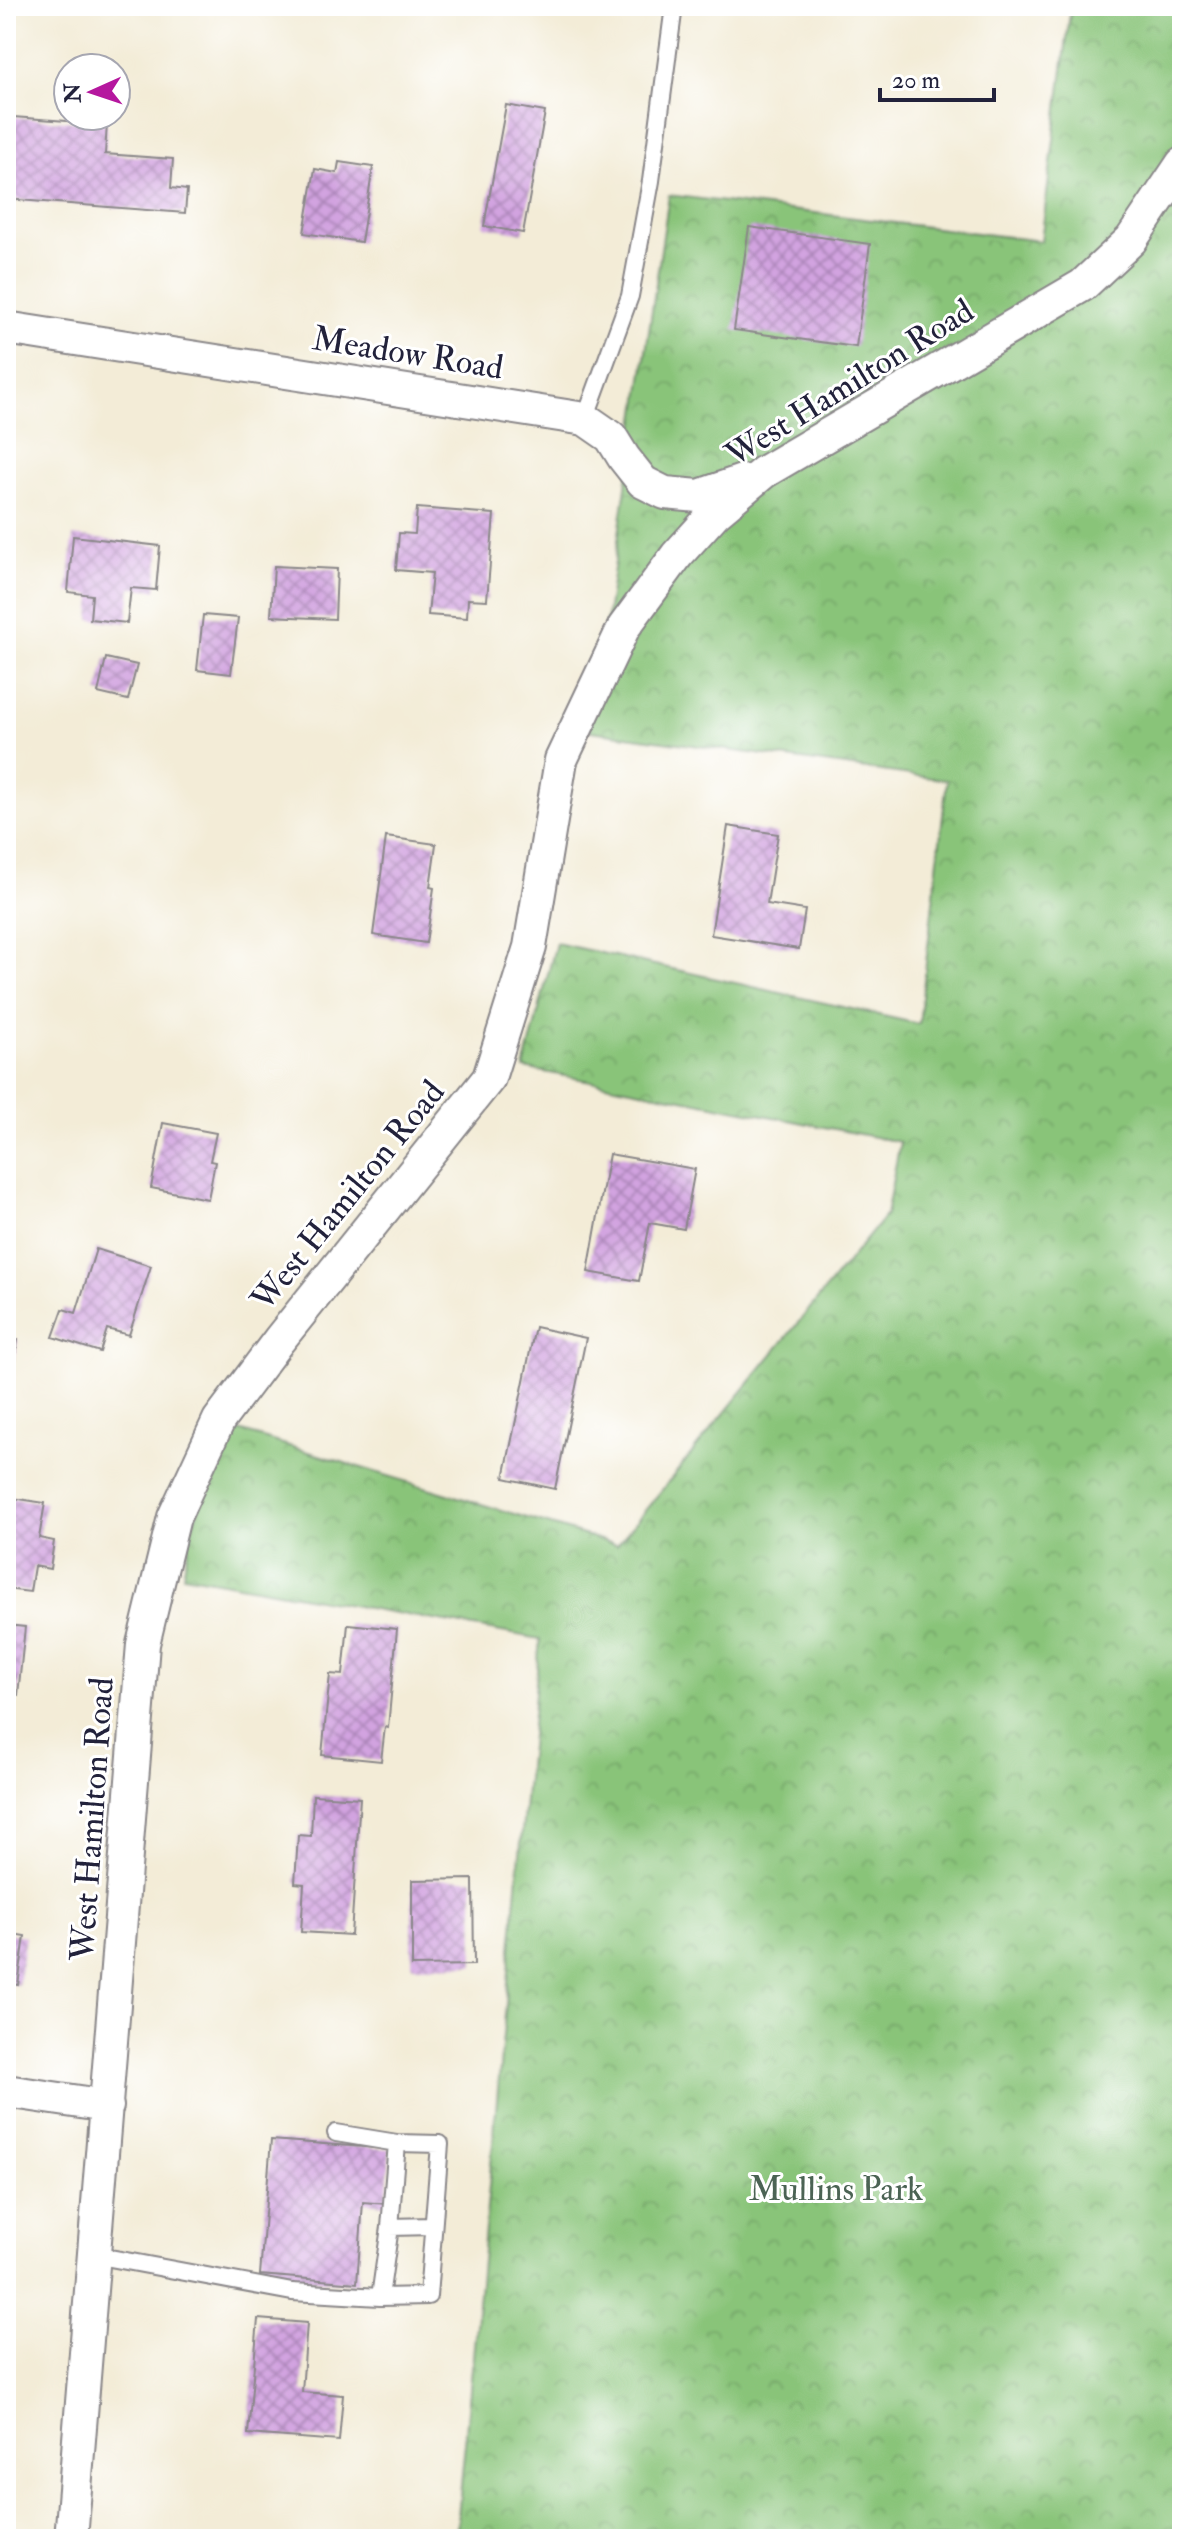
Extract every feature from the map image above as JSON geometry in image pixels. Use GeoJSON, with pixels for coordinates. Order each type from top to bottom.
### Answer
{"type":"FeatureCollection","features":[{"type":"Feature","properties":{"kind":"street","name":"West Hamilton Road"},"geometry":{"type":"LineString","coordinates":[[71,2539],[143,1644],[174,1517],[219,1420],[279,1340],[489,1078],[530,947],[561,760],[624,627],[677,555],[715,513],[764,472],[1083,285],[1131,240],[1182,164]]}},
{"type":"Feature","properties":{"kind":"street","name":"Meadow Road"},"geometry":{"type":"LineString","coordinates":[[6,328],[585,419]]}},
{"type":"Feature","properties":{"kind":"street"},"geometry":{"type":"LineString","coordinates":[[585,419],[611,437],[643,482],[665,493],[699,496],[764,472]]}},
{"type":"Feature","properties":{"kind":"street"},"geometry":{"type":"LineString","coordinates":[[6,2091],[107,2106]]}},
{"type":"Feature","properties":{"kind":"lane"},"geometry":{"type":"LineString","coordinates":[[585,419],[630,296],[651,181],[674,6]]}},
{"type":"Feature","properties":{"kind":"lane"},"geometry":{"type":"LineString","coordinates":[[94,2255],[292,2292],[380,2297],[428,2296],[440,2144],[397,2143],[336,2133]]}},
{"type":"Feature","properties":{"kind":"lane"},"geometry":{"type":"LineString","coordinates":[[380,2297],[397,2143]]}},
{"type":"Feature","properties":{"kind":"lane"},"geometry":{"type":"LineString","coordinates":[[390,2227],[433,2226]]}},
{"type":"Feature","properties":{"kind":"green space","name":"Mullins Park"},"geometry":{"type":"Polygon","coordinates":[[[1071,6],[1182,6],[1182,2539],[456,2539],[540,1639],[183,1575],[192,1527],[209,1482],[236,1430],[617,1545],[886,1215],[900,1142],[524,1068],[556,943],[919,1024],[947,780],[590,731],[669,195],[1041,241],[1071,6]]]}},
{"type":"Feature","properties":{"kind":"building"},"geometry":{"type":"Polygon","coordinates":[[[506,105],[545,112],[523,233],[484,226],[506,105]]]}},
{"type":"Feature","properties":{"kind":"building"},"geometry":{"type":"Polygon","coordinates":[[[13,117],[52,120],[52,132],[106,132],[105,154],[173,159],[171,188],[187,190],[185,213],[6,199],[6,165],[9,165],[13,117]]]}},
{"type":"Feature","properties":{"kind":"building"},"geometry":{"type":"Polygon","coordinates":[[[339,162],[373,167],[361,242],[304,233],[315,169],[337,173],[339,162]]]}},
{"type":"Feature","properties":{"kind":"building"},"geometry":{"type":"Polygon","coordinates":[[[749,227],[870,244],[856,347],[734,330],[749,227]]]}},
{"type":"Feature","properties":{"kind":"building"},"geometry":{"type":"Polygon","coordinates":[[[417,508],[494,514],[487,600],[468,599],[467,618],[428,615],[432,573],[396,570],[399,533],[415,534],[417,508]]]}},
{"type":"Feature","properties":{"kind":"building"},"geometry":{"type":"Polygon","coordinates":[[[73,536],[160,546],[156,590],[131,588],[127,623],[90,619],[92,595],[68,592],[73,536]]]}},
{"type":"Feature","properties":{"kind":"building"},"geometry":{"type":"Polygon","coordinates":[[[274,566],[337,569],[335,619],[271,616],[274,566]]]}},
{"type":"Feature","properties":{"kind":"building"},"geometry":{"type":"Polygon","coordinates":[[[203,615],[238,618],[231,674],[197,670],[203,615]]]}},
{"type":"Feature","properties":{"kind":"building"},"geometry":{"type":"Polygon","coordinates":[[[106,658],[137,665],[128,700],[98,693],[106,658]]]}},
{"type":"Feature","properties":{"kind":"building"},"geometry":{"type":"Polygon","coordinates":[[[728,826],[778,834],[767,904],[805,910],[799,949],[711,935],[728,826]]]}},
{"type":"Feature","properties":{"kind":"building"},"geometry":{"type":"Polygon","coordinates":[[[386,837],[436,844],[430,887],[434,888],[426,943],[373,935],[386,837]]]}},
{"type":"Feature","properties":{"kind":"building"},"geometry":{"type":"Polygon","coordinates":[[[163,1123],[216,1133],[210,1161],[215,1162],[208,1199],[151,1188],[163,1123]]]}},
{"type":"Feature","properties":{"kind":"building"},"geometry":{"type":"Polygon","coordinates":[[[609,1154],[695,1169],[684,1229],[650,1223],[639,1281],[588,1272],[609,1154]]]}},
{"type":"Feature","properties":{"kind":"building"},"geometry":{"type":"Polygon","coordinates":[[[96,1249],[151,1266],[129,1335],[107,1329],[100,1352],[53,1337],[63,1309],[76,1313],[96,1249]]]}},
{"type":"Feature","properties":{"kind":"building"},"geometry":{"type":"Polygon","coordinates":[[[535,1327],[586,1338],[555,1489],[504,1478],[535,1327]]]}},
{"type":"Feature","properties":{"kind":"building"},"geometry":{"type":"Polygon","coordinates":[[[6,1338],[18,1340],[11,1374],[6,1373],[6,1338]]]}},
{"type":"Feature","properties":{"kind":"building"},"geometry":{"type":"Polygon","coordinates":[[[6,1497],[45,1503],[39,1538],[54,1541],[50,1569],[34,1566],[30,1592],[6,1589],[6,1497]]]}},
{"type":"Feature","properties":{"kind":"building"},"geometry":{"type":"Polygon","coordinates":[[[348,1624],[397,1629],[388,1728],[385,1727],[381,1761],[322,1755],[330,1674],[343,1675],[348,1624]]]}},
{"type":"Feature","properties":{"kind":"building"},"geometry":{"type":"Polygon","coordinates":[[[6,1625],[25,1627],[18,1695],[6,1694],[6,1625]]]}},
{"type":"Feature","properties":{"kind":"building"},"geometry":{"type":"Polygon","coordinates":[[[313,1795],[360,1798],[351,1935],[301,1932],[304,1884],[295,1883],[298,1835],[311,1836],[313,1795]]]}},
{"type":"Feature","properties":{"kind":"building"},"geometry":{"type":"Polygon","coordinates":[[[473,1879],[474,1965],[412,1966],[412,1880],[473,1879]]]}},
{"type":"Feature","properties":{"kind":"building"},"geometry":{"type":"Polygon","coordinates":[[[6,1933],[25,1936],[18,1985],[6,1983],[6,1933]]]}},
{"type":"Feature","properties":{"kind":"building"},"geometry":{"type":"Polygon","coordinates":[[[271,2140],[390,2149],[386,2204],[363,2202],[357,2283],[260,2275],[271,2140]]]}},
{"type":"Feature","properties":{"kind":"building"},"geometry":{"type":"Polygon","coordinates":[[[258,2319],[307,2323],[302,2392],[343,2395],[339,2441],[248,2434],[258,2319]]]}}]}
